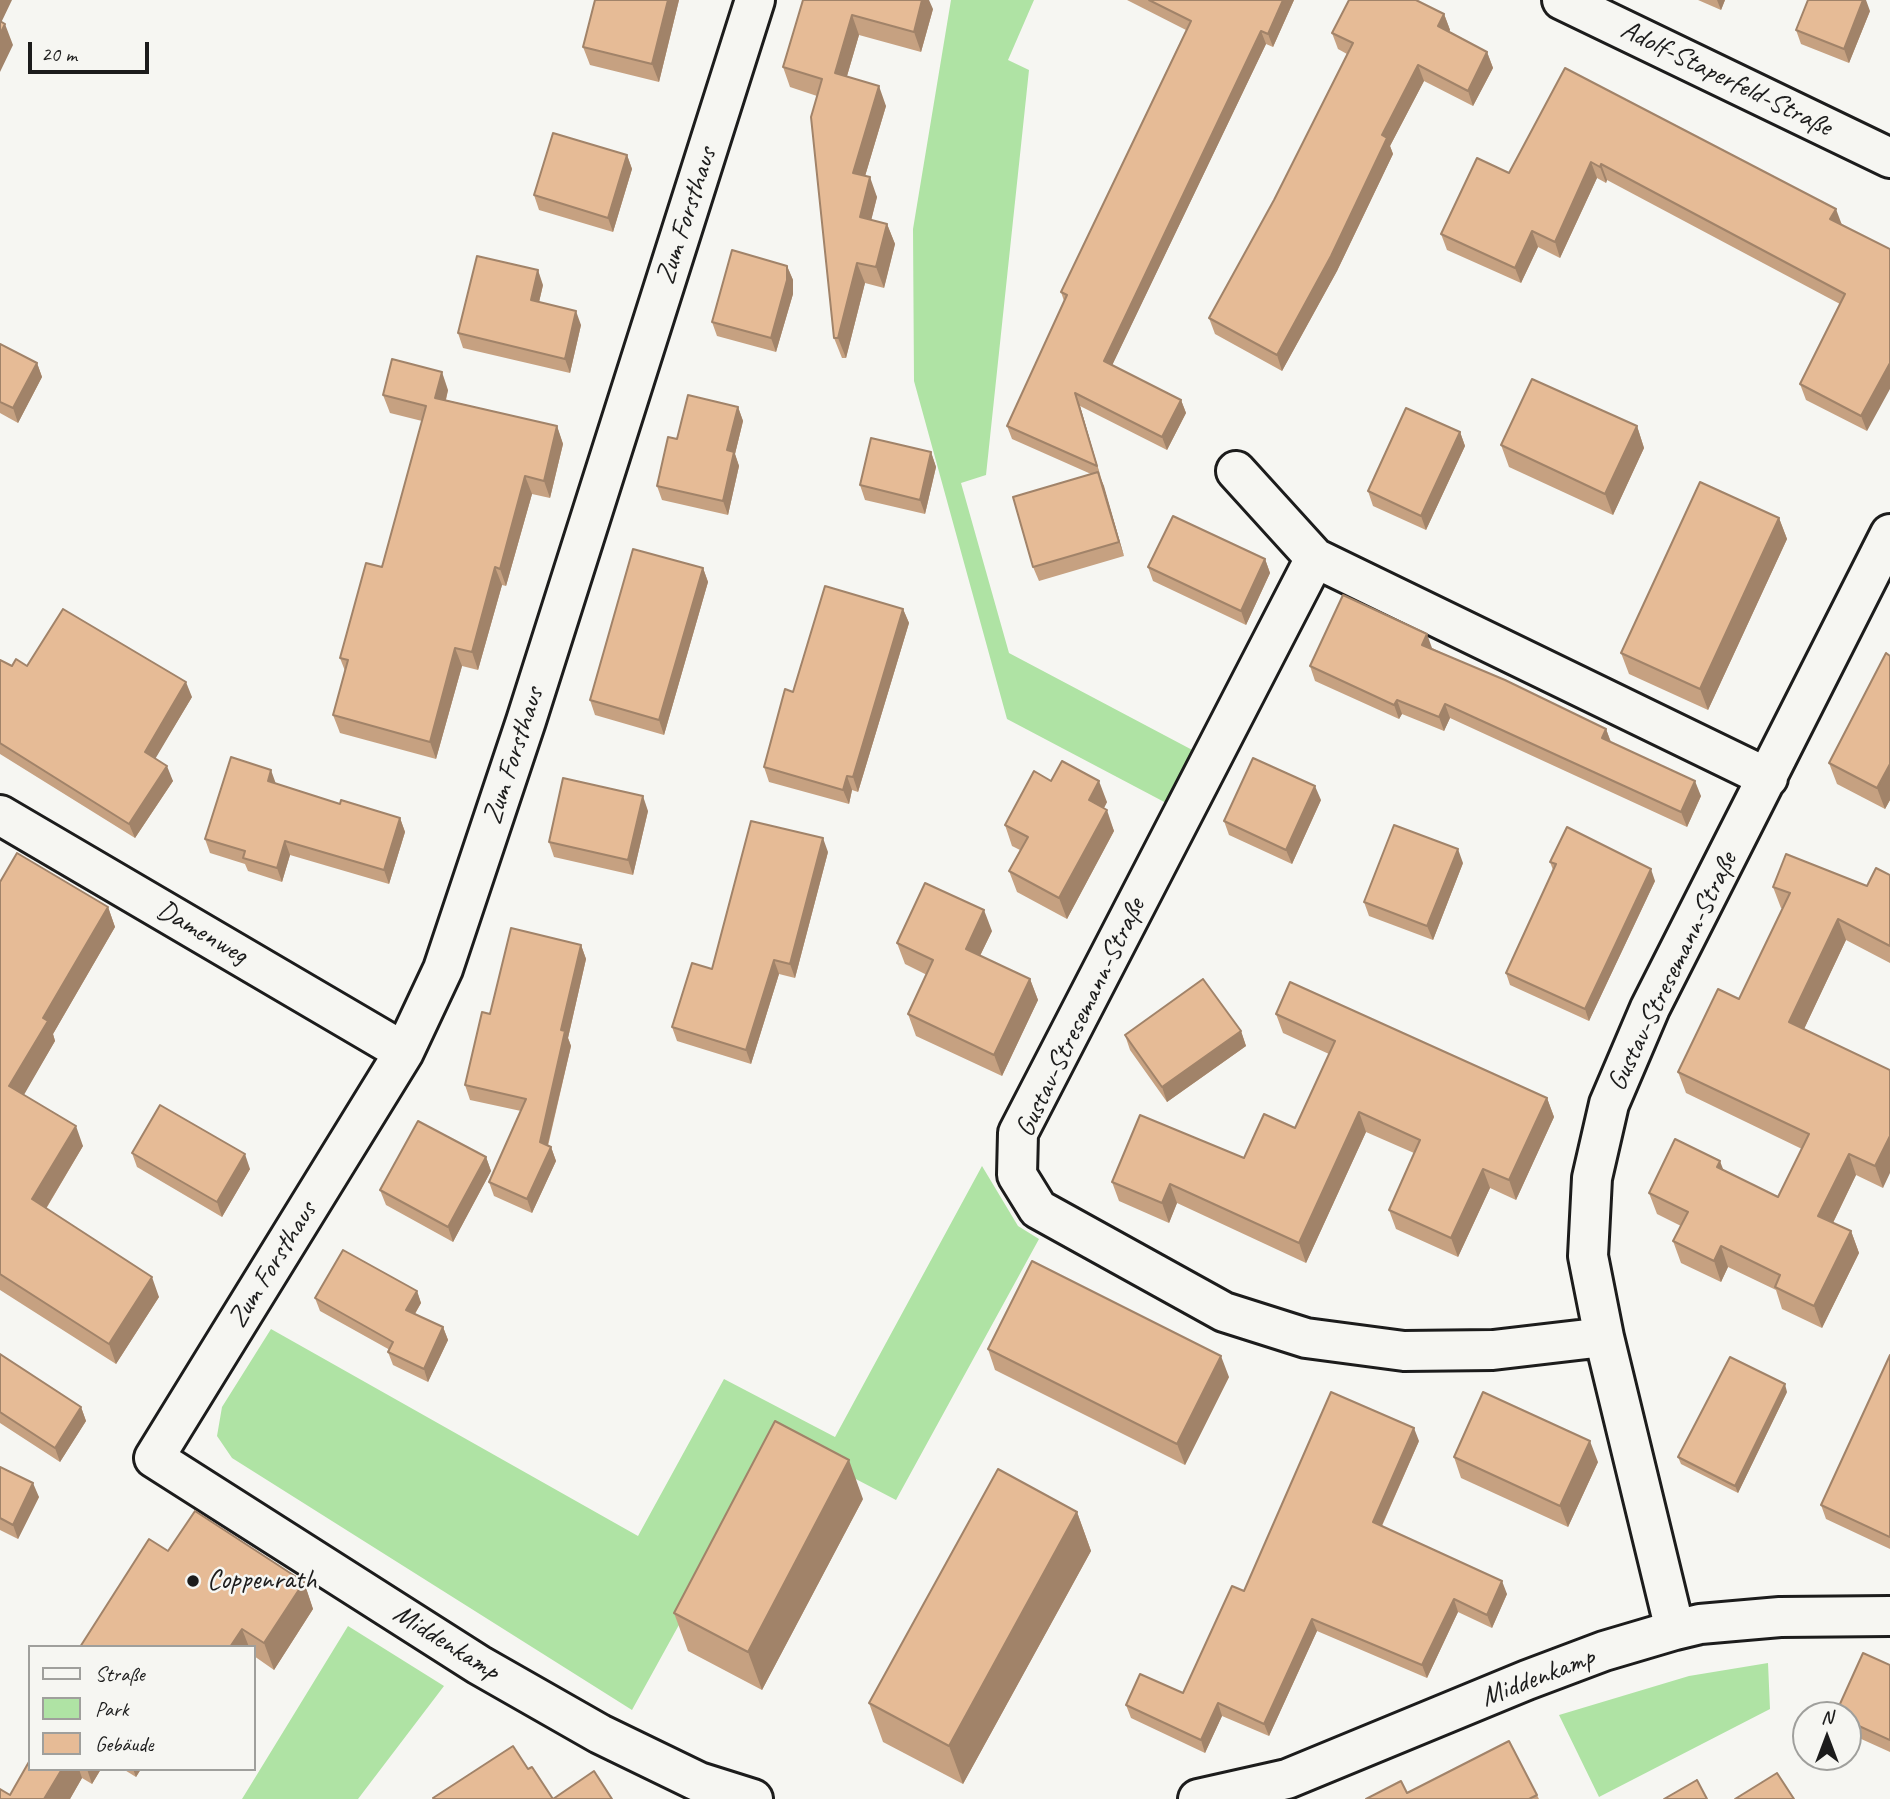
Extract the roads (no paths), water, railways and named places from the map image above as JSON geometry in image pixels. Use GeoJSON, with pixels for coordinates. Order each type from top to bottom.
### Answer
{"type":"FeatureCollection","features":[{"type":"Feature","properties":{"kind":"street","name":"Zum Forsthaus"},"geometry":{"type":"LineString","coordinates":[[154,1458],[404,1052],[443,969],[755,0]]}},
{"type":"Feature","properties":{"kind":"street","name":"Adolf-Staperfeld-Straße"},"geometry":{"type":"LineString","coordinates":[[1562,0],[1890,159]]}},
{"type":"Feature","properties":{"kind":"street"},"geometry":{"type":"LineString","coordinates":[[1236,471],[1315,558],[1768,778]]}},
{"type":"Feature","properties":{"kind":"street","name":"Gustav-Stresemann-Straße"},"geometry":{"type":"LineString","coordinates":[[1675,1630],[1604,1337],[1588,1256],[1592,1178],[1609,1104],[1650,1008],[1890,534]]}},
{"type":"Feature","properties":{"kind":"street","name":"Gustav-Stresemann-Straße"},"geometry":{"type":"LineString","coordinates":[[1315,558],[1018,1133],[1017,1175],[1038,1209],[1224,1312],[1306,1338],[1417,1350],[1493,1350],[1604,1337]]}},
{"type":"Feature","properties":{"kind":"street","name":"Damenweg"},"geometry":{"type":"LineString","coordinates":[[0,815],[404,1052]]}},
{"type":"Feature","properties":{"kind":"street","name":"Middenkamp"},"geometry":{"type":"LineString","coordinates":[[154,1458],[503,1679],[600,1734],[686,1776],[753,1799]]}},
{"type":"Feature","properties":{"kind":"street","name":"Middenkamp"},"geometry":{"type":"LineString","coordinates":[[1198,1799],[1287,1779],[1553,1671],[1675,1630],[1700,1624],[1780,1617],[1890,1616]]}},
{"type":"Feature","properties":{"kind":"place","name":"Coppenrath"},"geometry":{"type":"Point","coordinates":[193,1581]}}]}
